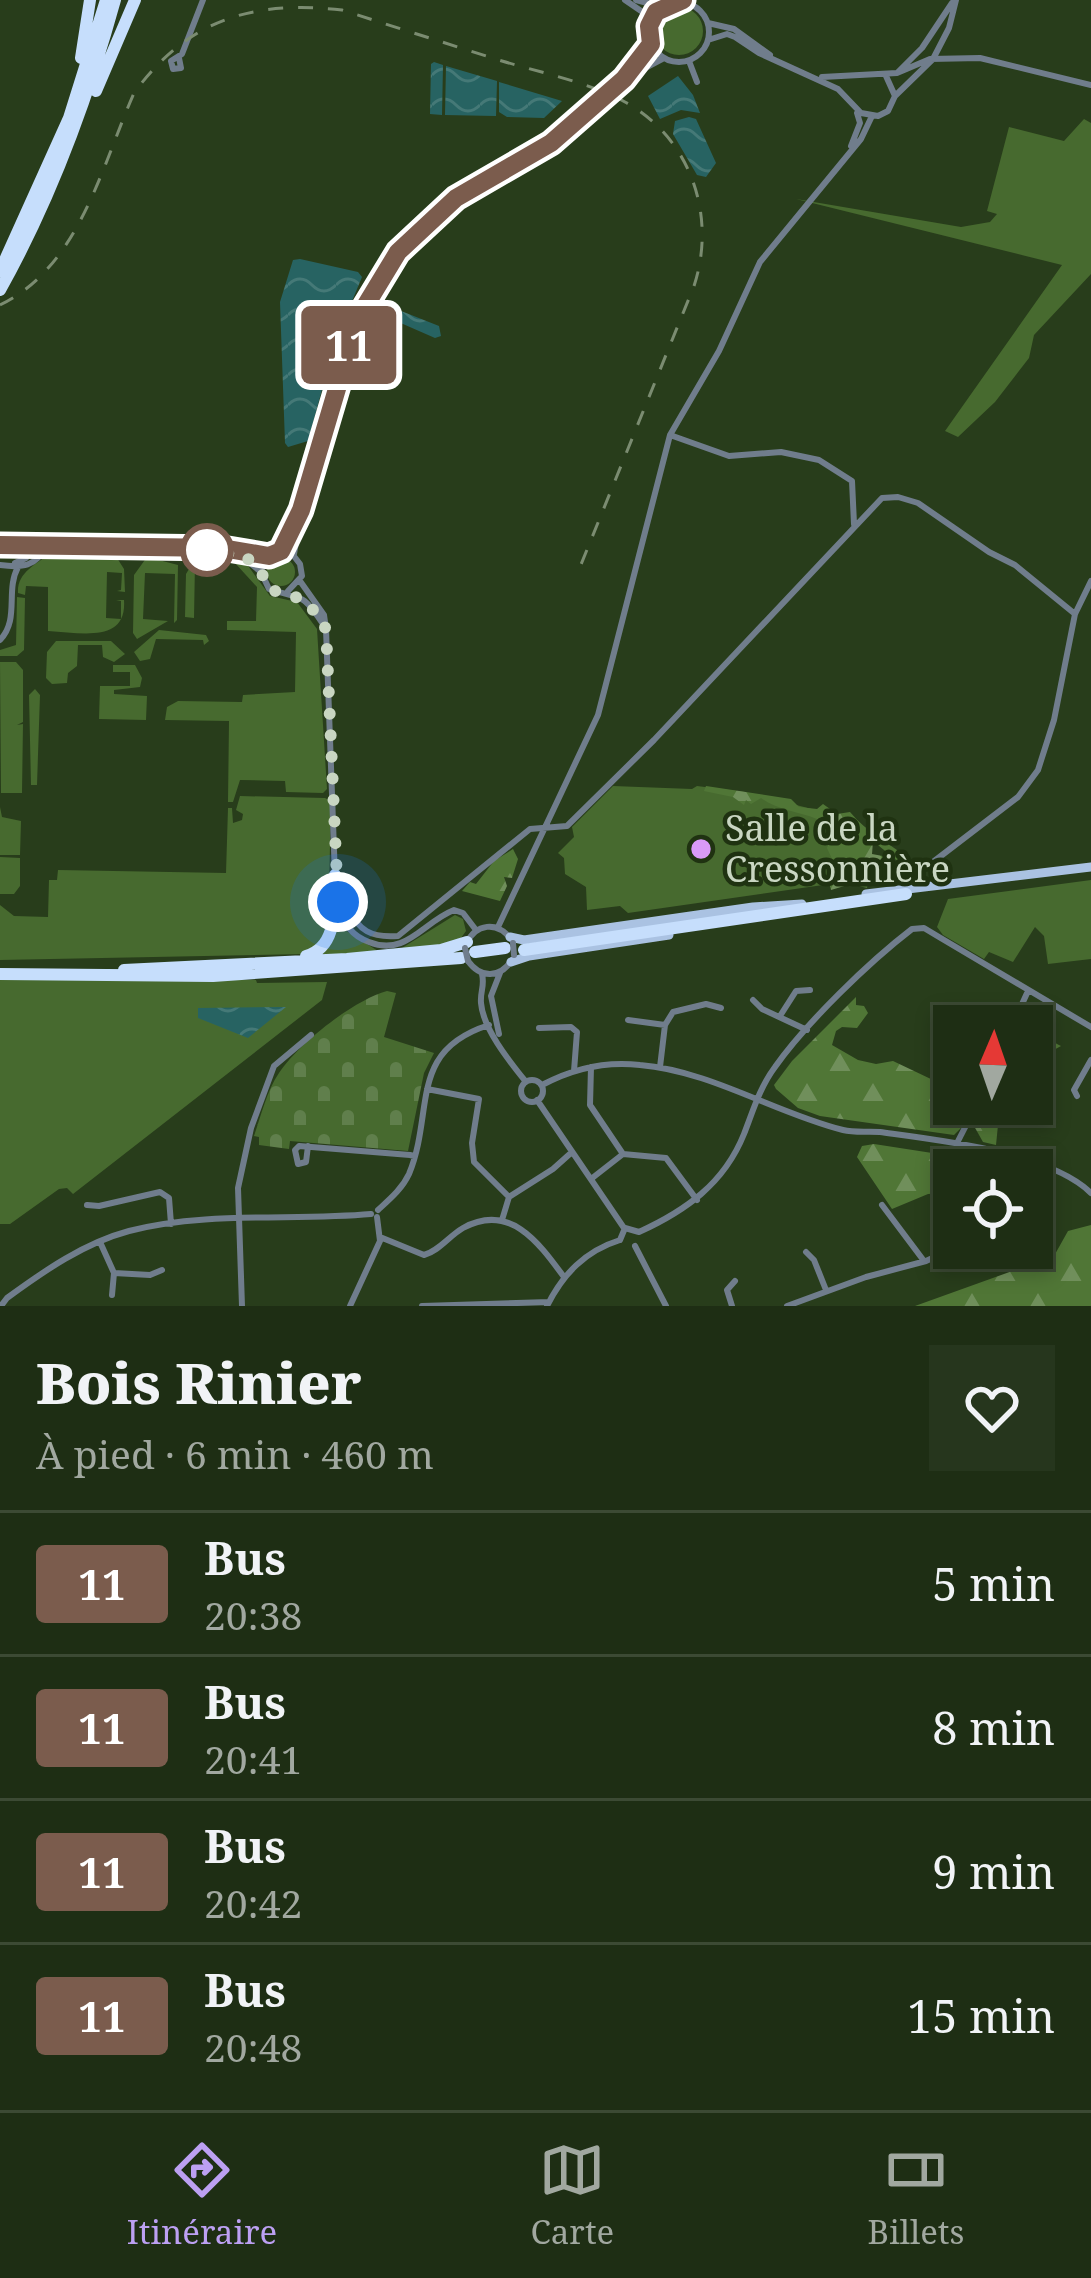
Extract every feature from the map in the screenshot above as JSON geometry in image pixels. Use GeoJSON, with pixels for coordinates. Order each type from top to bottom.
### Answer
{"type":"FeatureCollection","features":[{"type":"Feature","properties":{"kind":"highway"},"geometry":{"type":"LineString","coordinates":[[74,117],[68,104],[90,0]]}},
{"type":"Feature","properties":{"kind":"highway"},"geometry":{"type":"LineString","coordinates":[[0,272],[74,117],[106,0]]}},
{"type":"Feature","properties":{"kind":"highway"},"geometry":{"type":"LineString","coordinates":[[0,290],[32,229],[116,0]]}},
{"type":"Feature","properties":{"kind":"highway"},"geometry":{"type":"LineString","coordinates":[[74,117],[89,106],[135,0]]}},
{"type":"Feature","properties":{"kind":"highway"},"geometry":{"type":"LineString","coordinates":[[255,962],[302,957],[325,946],[332,930],[335,875]]}},
{"type":"Feature","properties":{"kind":"highway"},"geometry":{"type":"LineString","coordinates":[[0,970],[294,976],[906,894]]}},
{"type":"Feature","properties":{"kind":"highway"},"geometry":{"type":"LineString","coordinates":[[513,949],[794,905]]}},
{"type":"Feature","properties":{"kind":"highway"},"geometry":{"type":"LineString","coordinates":[[124,970],[419,952],[470,954]]}},
{"type":"Feature","properties":{"kind":"highway"},"geometry":{"type":"LineString","coordinates":[[0,970],[282,968],[470,954]]}},
{"type":"Feature","properties":{"kind":"main road"},"geometry":{"type":"LineString","coordinates":[[794,905],[1091,867]]}},
{"type":"Feature","properties":{"kind":"main road"},"geometry":{"type":"LineString","coordinates":[[906,894],[993,879]]}},
{"type":"Feature","properties":{"kind":"street"},"geometry":{"type":"LineString","coordinates":[[625,0],[644,13],[651,44],[664,58]]}},
{"type":"Feature","properties":{"kind":"street"},"geometry":{"type":"LineString","coordinates":[[636,0],[662,7],[682,1],[700,10]]}},
{"type":"Feature","properties":{"kind":"street"},"geometry":{"type":"LineString","coordinates":[[624,79],[664,58],[689,61],[701,52],[708,40],[708,23],[700,0]]}},
{"type":"Feature","properties":{"kind":"street"},"geometry":{"type":"LineString","coordinates":[[857,109],[872,116],[888,111],[895,97],[933,59],[950,28],[955,0]]}},
{"type":"Feature","properties":{"kind":"street"},"geometry":{"type":"LineString","coordinates":[[897,73],[922,48],[955,0]]}},
{"type":"Feature","properties":{"kind":"street"},"geometry":{"type":"LineString","coordinates":[[179,58],[203,2]]}},
{"type":"Feature","properties":{"kind":"street"},"geometry":{"type":"LineString","coordinates":[[649,26],[662,7]]}},
{"type":"Feature","properties":{"kind":"street"},"geometry":{"type":"LineString","coordinates":[[708,23],[734,29],[777,61]]}},
{"type":"Feature","properties":{"kind":"street"},"geometry":{"type":"LineString","coordinates":[[708,40],[727,34],[735,37],[777,61],[818,76],[852,100],[860,123],[846,156]]}},
{"type":"Feature","properties":{"kind":"street"},"geometry":{"type":"LineString","coordinates":[[293,555],[301,510],[358,318],[398,252],[456,198],[551,143],[624,79],[651,44]]}},
{"type":"Feature","properties":{"kind":"street"},"geometry":{"type":"LineString","coordinates":[[818,76],[886,76],[933,59],[995,59],[1091,86]]}},
{"type":"Feature","properties":{"kind":"street"},"geometry":{"type":"LineString","coordinates":[[689,61],[697,82]]}},
{"type":"Feature","properties":{"kind":"street"},"geometry":{"type":"LineString","coordinates":[[852,100],[852,87],[861,76]]}},
{"type":"Feature","properties":{"kind":"street"},"geometry":{"type":"LineString","coordinates":[[886,76],[895,97]]}},
{"type":"Feature","properties":{"kind":"street"},"geometry":{"type":"LineString","coordinates":[[470,954],[498,927],[598,715],[670,436],[760,262],[861,139],[872,116]]}},
{"type":"Feature","properties":{"kind":"street"},"geometry":{"type":"LineString","coordinates":[[670,436],[729,456],[782,452],[819,460],[852,481],[854,524]]}},
{"type":"Feature","properties":{"kind":"street"},"geometry":{"type":"LineString","coordinates":[[347,907],[362,930],[398,936],[530,829],[567,826],[882,498],[908,498],[1015,565],[1075,614]]}},
{"type":"Feature","properties":{"kind":"street"},"geometry":{"type":"LineString","coordinates":[[281,551],[301,510]]}},
{"type":"Feature","properties":{"kind":"street"},"geometry":{"type":"LineString","coordinates":[[0,545],[242,548],[269,556],[281,551],[293,555],[302,570],[300,581],[288,591]]}},
{"type":"Feature","properties":{"kind":"street"},"geometry":{"type":"LineString","coordinates":[[0,564],[23,561],[30,545]]}},
{"type":"Feature","properties":{"kind":"street"},"geometry":{"type":"LineString","coordinates":[[0,564],[18,567],[38,560],[46,546]]}},
{"type":"Feature","properties":{"kind":"street"},"geometry":{"type":"LineString","coordinates":[[212,550],[245,556],[269,589],[288,591],[310,604],[326,629]]}},
{"type":"Feature","properties":{"kind":"street"},"geometry":{"type":"LineString","coordinates":[[261,572],[269,556]]}},
{"type":"Feature","properties":{"kind":"street"},"geometry":{"type":"LineString","coordinates":[[0,640],[10,626],[12,579],[18,567]]}},
{"type":"Feature","properties":{"kind":"street"},"geometry":{"type":"LineString","coordinates":[[300,581],[324,615],[326,629],[340,913],[350,930],[366,942],[399,945],[454,910],[464,913],[470,954],[485,984],[482,1008],[489,1025],[526,1082],[523,1095],[537,1100],[542,1085]]}},
{"type":"Feature","properties":{"kind":"street"},"geometry":{"type":"LineString","coordinates":[[933,862],[1018,797],[1038,770],[1054,720],[1075,614],[1091,581]]}},
{"type":"Feature","properties":{"kind":"street"},"geometry":{"type":"LineString","coordinates":[[498,927],[513,949],[492,988],[492,1007],[504,1049]]}},
{"type":"Feature","properties":{"kind":"street"},"geometry":{"type":"LineString","coordinates":[[666,1306],[634,1246],[638,1232],[697,1200],[734,1155],[771,1072],[807,1030],[912,929],[924,928],[1091,1027]]}},
{"type":"Feature","properties":{"kind":"street"},"geometry":{"type":"LineString","coordinates":[[470,954],[500,973]]}},
{"type":"Feature","properties":{"kind":"street"},"geometry":{"type":"LineString","coordinates":[[781,1016],[796,991],[810,990]]}},
{"type":"Feature","properties":{"kind":"street"},"geometry":{"type":"LineString","coordinates":[[1022,1005],[1028,991]]}},
{"type":"Feature","properties":{"kind":"street"},"geometry":{"type":"LineString","coordinates":[[753,1000],[762,1010],[807,1030]]}},
{"type":"Feature","properties":{"kind":"street"},"geometry":{"type":"LineString","coordinates":[[660,1067],[664,1025],[679,1009],[706,1004],[721,1008]]}},
{"type":"Feature","properties":{"kind":"street"},"geometry":{"type":"LineString","coordinates":[[628,1019],[664,1025]]}},
{"type":"Feature","properties":{"kind":"street"},"geometry":{"type":"LineString","coordinates":[[1,1306],[54,1265],[132,1230],[375,1214],[402,1186],[414,1156],[434,1064],[465,1033],[489,1025]]}},
{"type":"Feature","properties":{"kind":"street"},"geometry":{"type":"LineString","coordinates":[[539,1028],[571,1027],[578,1032],[574,1071]]}},
{"type":"Feature","properties":{"kind":"street"},"geometry":{"type":"LineString","coordinates":[[242,1306],[240,1172],[251,1128],[274,1066],[310,1035]]}},
{"type":"Feature","properties":{"kind":"street"},"geometry":{"type":"LineString","coordinates":[[1078,1096],[1074,1090],[1091,1061]]}},
{"type":"Feature","properties":{"kind":"street"},"geometry":{"type":"LineString","coordinates":[[591,1067],[590,1105],[623,1154]]}},
{"type":"Feature","properties":{"kind":"street"},"geometry":{"type":"LineString","coordinates":[[542,1085],[591,1067],[660,1067],[842,1130],[972,1149]]}},
{"type":"Feature","properties":{"kind":"street"},"geometry":{"type":"LineString","coordinates":[[526,1082],[542,1085]]}},
{"type":"Feature","properties":{"kind":"street"},"geometry":{"type":"LineString","coordinates":[[427,1089],[479,1099],[472,1138],[474,1162],[509,1197]]}},
{"type":"Feature","properties":{"kind":"street"},"geometry":{"type":"LineString","coordinates":[[537,1100],[624,1228]]}},
{"type":"Feature","properties":{"kind":"street"},"geometry":{"type":"LineString","coordinates":[[956,1145],[968,1125]]}},
{"type":"Feature","properties":{"kind":"street"},"geometry":{"type":"LineString","coordinates":[[965,1132],[969,1148]]}},
{"type":"Feature","properties":{"kind":"street"},"geometry":{"type":"LineString","coordinates":[[308,1147],[414,1156]]}},
{"type":"Feature","properties":{"kind":"street"},"geometry":{"type":"LineString","coordinates":[[502,1220],[509,1197],[572,1152]]}},
{"type":"Feature","properties":{"kind":"street"},"geometry":{"type":"LineString","coordinates":[[591,1179],[623,1154],[666,1158],[697,1200]]}},
{"type":"Feature","properties":{"kind":"street"},"geometry":{"type":"LineString","coordinates":[[1053,1169],[1091,1193]]}},
{"type":"Feature","properties":{"kind":"street"},"geometry":{"type":"LineString","coordinates":[[87,1205],[160,1192],[169,1198],[171,1224]]}},
{"type":"Feature","properties":{"kind":"street"},"geometry":{"type":"LineString","coordinates":[[882,1205],[924,1262]]}},
{"type":"Feature","properties":{"kind":"street"},"geometry":{"type":"LineString","coordinates":[[350,1306],[380,1237],[375,1214]]}},
{"type":"Feature","properties":{"kind":"street"},"geometry":{"type":"LineString","coordinates":[[380,1237],[424,1256],[466,1226],[502,1220],[526,1231],[564,1277]]}},
{"type":"Feature","properties":{"kind":"street"},"geometry":{"type":"LineString","coordinates":[[624,1228],[638,1232]]}},
{"type":"Feature","properties":{"kind":"street"},"geometry":{"type":"LineString","coordinates":[[422,1306],[548,1304],[564,1277],[592,1252],[620,1240],[624,1228]]}},
{"type":"Feature","properties":{"kind":"street"},"geometry":{"type":"LineString","coordinates":[[620,1240],[634,1246]]}},
{"type":"Feature","properties":{"kind":"street"},"geometry":{"type":"LineString","coordinates":[[100,1242],[114,1273],[112,1295]]}},
{"type":"Feature","properties":{"kind":"street"},"geometry":{"type":"LineString","coordinates":[[910,1265],[911,1246]]}},
{"type":"Feature","properties":{"kind":"street"},"geometry":{"type":"LineString","coordinates":[[806,1252],[826,1290]]}},
{"type":"Feature","properties":{"kind":"street"},"geometry":{"type":"LineString","coordinates":[[787,1306],[933,1258]]}},
{"type":"Feature","properties":{"kind":"street"},"geometry":{"type":"LineString","coordinates":[[114,1273],[150,1275],[162,1270]]}},
{"type":"Feature","properties":{"kind":"street"},"geometry":{"type":"LineString","coordinates":[[733,1306],[727,1290],[735,1281]]}},
{"type":"Feature","properties":{"kind":"street"},"geometry":{"type":"LineString","coordinates":[[520,1302],[531,1306]]}},
{"type":"Feature","properties":{"kind":"green space"},"geometry":{"type":"Polygon","coordinates":[[[679,7],[696,14],[703,31],[696,48],[679,55],[662,48],[655,31],[662,14],[679,7]]]}},
{"type":"Feature","properties":{"kind":"green space"},"geometry":{"type":"Polygon","coordinates":[[[1084,119],[1091,123],[1091,274],[1034,335],[1029,358],[995,402],[958,437],[945,431],[1062,265],[796,199],[961,227],[990,222],[997,214],[987,211],[1009,127],[1064,141],[1084,119]]]}},
{"type":"Feature","properties":{"kind":"green space"},"geometry":{"type":"Polygon","coordinates":[[[50,553],[117,558],[124,569],[125,592],[117,591],[122,573],[107,572],[106,618],[120,619],[118,623],[100,632],[48,631],[48,587],[26,586],[25,595],[18,593],[24,574],[50,553]]]}},
{"type":"Feature","properties":{"kind":"green space"},"geometry":{"type":"Polygon","coordinates":[[[147,557],[178,565],[177,620],[174,623],[175,574],[145,573],[143,619],[168,621],[137,639],[133,633],[134,575],[147,557]]]}},
{"type":"Feature","properties":{"kind":"green space"},"geometry":{"type":"Polygon","coordinates":[[[281,558],[291,562],[295,572],[291,582],[281,586],[271,582],[267,572],[271,562],[281,558]]]}},
{"type":"Feature","properties":{"kind":"green space"},"geometry":{"type":"Polygon","coordinates":[[[195,559],[246,563],[270,596],[297,602],[317,629],[327,789],[323,793],[286,792],[285,781],[240,780],[233,802],[228,802],[229,721],[165,720],[167,707],[178,701],[242,702],[243,695],[295,692],[296,632],[227,630],[227,621],[256,621],[257,587],[235,563],[195,563],[194,618],[185,617],[186,574],[195,559]]]}},
{"type":"Feature","properties":{"kind":"green space"},"geometry":{"type":"Polygon","coordinates":[[[17,597],[25,598],[24,650],[17,656],[0,656],[0,650],[16,645],[17,597]]]}},
{"type":"Feature","properties":{"kind":"green space"},"geometry":{"type":"Polygon","coordinates":[[[159,630],[206,635],[209,641],[204,645],[203,640],[156,639],[150,659],[140,661],[134,652],[159,630]]]}},
{"type":"Feature","properties":{"kind":"green space"},"geometry":{"type":"Polygon","coordinates":[[[56,641],[111,641],[125,654],[114,662],[103,657],[102,645],[78,645],[77,666],[68,673],[67,683],[52,684],[46,678],[47,652],[56,641]]]}},
{"type":"Feature","properties":{"kind":"green space"},"geometry":{"type":"Polygon","coordinates":[[[0,662],[16,662],[23,670],[23,722],[17,725],[23,724],[22,793],[1,793],[0,662]]]}},
{"type":"Feature","properties":{"kind":"green space"},"geometry":{"type":"Polygon","coordinates":[[[113,665],[135,665],[142,678],[140,687],[114,690],[114,694],[147,696],[146,720],[99,719],[100,686],[130,686],[130,672],[113,672],[113,665]]]}},
{"type":"Feature","properties":{"kind":"green space"},"geometry":{"type":"Polygon","coordinates":[[[35,689],[40,695],[37,785],[31,785],[29,695],[35,689]]]}},
{"type":"Feature","properties":{"kind":"green space","name":"Salle de la Cressonnière"},"geometry":{"type":"Polygon","coordinates":[[[613,786],[697,786],[745,792],[847,818],[830,884],[628,913],[620,906],[587,910],[586,887],[565,874],[564,858],[558,853],[574,837],[572,827],[613,786]]]}},
{"type":"Feature","properties":{"kind":"green space"},"geometry":{"type":"Polygon","coordinates":[[[706,786],[791,799],[799,807],[817,809],[823,804],[837,814],[850,812],[912,862],[906,868],[873,841],[872,854],[888,857],[904,878],[896,885],[886,878],[868,883],[867,888],[851,884],[831,890],[825,869],[834,863],[827,848],[836,826],[821,830],[817,819],[761,798],[751,804],[746,800],[744,805],[733,797],[704,791],[706,786]]]}},
{"type":"Feature","properties":{"kind":"green space"},"geometry":{"type":"Polygon","coordinates":[[[240,796],[331,801],[328,934],[307,954],[0,960],[0,905],[14,916],[48,917],[49,880],[57,880],[58,870],[226,873],[228,808],[232,808],[233,823],[242,820],[243,814],[236,810],[240,796]]]}},
{"type":"Feature","properties":{"kind":"green space"},"geometry":{"type":"Polygon","coordinates":[[[0,807],[2,817],[21,821],[20,855],[0,855],[0,807]]]}},
{"type":"Feature","properties":{"kind":"green space"},"geometry":{"type":"Polygon","coordinates":[[[513,849],[518,859],[512,878],[504,877],[507,886],[500,901],[462,891],[470,882],[476,884],[494,861],[513,849]]]}},
{"type":"Feature","properties":{"kind":"green space"},"geometry":{"type":"Polygon","coordinates":[[[0,857],[20,858],[20,886],[14,894],[0,894],[0,857]]]}},
{"type":"Feature","properties":{"kind":"green space"},"geometry":{"type":"Polygon","coordinates":[[[1091,880],[1091,959],[1048,964],[1044,936],[1035,927],[1013,962],[989,952],[984,959],[937,927],[948,899],[1091,880]]]}},
{"type":"Feature","properties":{"kind":"green space"},"geometry":{"type":"Polygon","coordinates":[[[455,915],[463,919],[466,931],[456,945],[402,948],[455,915]]]}},
{"type":"Feature","properties":{"kind":"green space"},"geometry":{"type":"Polygon","coordinates":[[[337,925],[378,951],[318,957],[337,925]]]}},
{"type":"Feature","properties":{"kind":"green space"},"geometry":{"type":"Polygon","coordinates":[[[0,979],[327,982],[322,1000],[73,1194],[67,1188],[59,1189],[10,1224],[0,1224],[0,979]]]}},
{"type":"Feature","properties":{"kind":"green space"},"geometry":{"type":"Polygon","coordinates":[[[387,991],[396,993],[384,1037],[434,1053],[424,1073],[408,1151],[290,1141],[289,1149],[259,1145],[259,1137],[254,1136],[265,1103],[288,1061],[344,1013],[387,991]]]}},
{"type":"Feature","properties":{"kind":"green space"},"geometry":{"type":"Polygon","coordinates":[[[856,997],[856,1005],[864,1006],[868,1013],[857,1028],[836,1031],[832,1045],[858,1060],[893,1061],[933,1080],[933,1125],[963,1125],[954,1135],[820,1116],[798,1108],[774,1085],[856,997]]]}},
{"type":"Feature","properties":{"kind":"green space"},"geometry":{"type":"Polygon","coordinates":[[[998,1125],[996,1145],[983,1142],[974,1126],[998,1125]]]}},
{"type":"Feature","properties":{"kind":"green space"},"geometry":{"type":"Polygon","coordinates":[[[862,1146],[933,1153],[933,1194],[892,1209],[857,1157],[862,1146]]]}},
{"type":"Feature","properties":{"kind":"green space"},"geometry":{"type":"Polygon","coordinates":[[[1091,1225],[1091,1306],[915,1306],[1018,1269],[1053,1269],[1053,1256],[1068,1231],[1091,1225]]]}},
{"type":"Feature","properties":{"kind":"water"},"geometry":{"type":"Polygon","coordinates":[[[434,62],[443,65],[442,115],[430,114],[434,62]]]}},
{"type":"Feature","properties":{"kind":"water"},"geometry":{"type":"Polygon","coordinates":[[[446,66],[497,81],[496,116],[445,115],[446,66]]]}},
{"type":"Feature","properties":{"kind":"water"},"geometry":{"type":"Polygon","coordinates":[[[678,76],[700,113],[681,110],[660,119],[648,96],[678,76]]]}},
{"type":"Feature","properties":{"kind":"water"},"geometry":{"type":"Polygon","coordinates":[[[499,82],[562,101],[544,118],[507,117],[499,112],[499,82]]]}},
{"type":"Feature","properties":{"kind":"water"},"geometry":{"type":"Polygon","coordinates":[[[696,119],[716,163],[706,177],[697,175],[673,134],[675,121],[696,119]]]}},
{"type":"Feature","properties":{"kind":"water"},"geometry":{"type":"Polygon","coordinates":[[[293,260],[358,272],[362,277],[335,342],[308,441],[288,447],[280,302],[293,260]]]}},
{"type":"Feature","properties":{"kind":"water"},"geometry":{"type":"Polygon","coordinates":[[[391,307],[439,326],[441,336],[435,338],[387,317],[385,310],[391,307]]]}},
{"type":"Feature","properties":{"kind":"water"},"geometry":{"type":"Polygon","coordinates":[[[286,1007],[248,1038],[198,1018],[198,1008],[286,1007]]]}},
{"type":"Feature","properties":{"kind":"railway"},"geometry":{"type":"LineString","coordinates":[[0,305],[27,288],[68,241],[98,183],[134,93],[177,47],[225,20],[280,8],[342,10],[611,95],[648,117],[682,158],[700,207],[702,233],[694,286],[580,567]]}},
{"type":"Feature","properties":{"kind":"bus line","name":"11"},"geometry":{"type":"LineString","coordinates":[[0,545],[242,548],[269,556],[281,551],[301,510],[358,318],[398,252],[456,198],[551,143],[624,79],[651,44],[649,26],[656,12],[683,0]]}},
{"type":"Feature","properties":{"kind":"place","name":"Salle de la Cressonnière"},"geometry":{"type":"Point","coordinates":[701,849]}},
{"type":"Feature","properties":{"kind":"route"},"geometry":{"type":"LineString","coordinates":[[207,550],[245,556],[269,589],[288,591],[310,604],[326,629],[338,902]]}}]}
